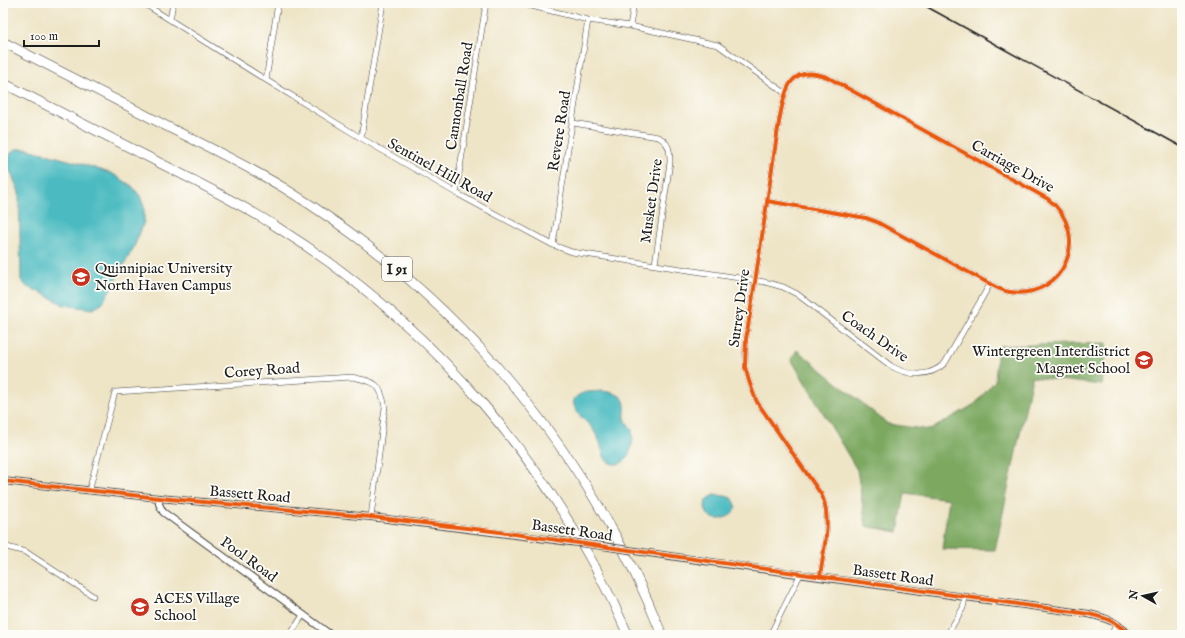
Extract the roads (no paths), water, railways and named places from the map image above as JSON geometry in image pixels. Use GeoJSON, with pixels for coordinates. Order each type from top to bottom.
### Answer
{"type":"FeatureCollection","features":[{"type":"Feature","properties":{"kind":"highway","name":"I 91"},"geometry":{"type":"LineString","coordinates":[[3,42],[277,184],[321,212],[392,264],[423,292],[500,369],[530,405],[563,449],[600,507],[617,537],[634,571],[662,635]]}},
{"type":"Feature","properties":{"kind":"highway","name":"I 91"},"geometry":{"type":"LineString","coordinates":[[3,83],[199,183],[252,212],[325,259],[391,311],[432,349],[468,386],[530,462],[557,502],[586,551],[608,592],[628,635]]}},
{"type":"Feature","properties":{"kind":"street","name":"Sentinel Hill Road"},"geometry":{"type":"LineString","coordinates":[[144,3],[360,138],[456,193],[553,245],[572,252],[755,281]]}},
{"type":"Feature","properties":{"kind":"street"},"geometry":{"type":"LineString","coordinates":[[170,20],[173,3]]}},
{"type":"Feature","properties":{"kind":"street"},"geometry":{"type":"LineString","coordinates":[[266,80],[278,3]]}},
{"type":"Feature","properties":{"kind":"street"},"geometry":{"type":"LineString","coordinates":[[360,138],[383,3]]}},
{"type":"Feature","properties":{"kind":"street","name":"Cannonball Road"},"geometry":{"type":"LineString","coordinates":[[456,193],[486,3]]}},
{"type":"Feature","properties":{"kind":"street"},"geometry":{"type":"LineString","coordinates":[[519,3],[588,20],[630,26],[718,44],[785,93]]}},
{"type":"Feature","properties":{"kind":"street"},"geometry":{"type":"LineString","coordinates":[[630,26],[634,3]]}},
{"type":"Feature","properties":{"kind":"street","name":"Revere Road"},"geometry":{"type":"LineString","coordinates":[[553,245],[588,20]]}},
{"type":"Feature","properties":{"kind":"street","name":"Carriage Drive"},"geometry":{"type":"LineString","coordinates":[[767,201],[866,218],[877,222],[990,284],[1009,292],[1027,292],[1044,286],[1057,276],[1067,260],[1071,242],[1070,232],[1066,221],[1056,205],[1041,195],[822,75],[809,73],[797,77],[792,81],[785,93]]}},
{"type":"Feature","properties":{"kind":"street","name":"Surrey Drive"},"geometry":{"type":"LineString","coordinates":[[785,93],[767,201],[745,351],[747,374],[757,402],[820,494],[825,504],[827,523],[820,577]]}},
{"type":"Feature","properties":{"kind":"street","name":"Musket Drive"},"geometry":{"type":"LineString","coordinates":[[573,123],[658,137],[667,143],[670,162],[655,264]]}},
{"type":"Feature","properties":{"kind":"street","name":"Coach Drive"},"geometry":{"type":"LineString","coordinates":[[755,281],[775,284],[791,291],[891,366],[905,372],[920,374],[940,368],[949,358],[990,284]]}},
{"type":"Feature","properties":{"kind":"street","name":"Corey Road"},"geometry":{"type":"LineString","coordinates":[[89,491],[115,392],[352,377],[371,381],[382,392],[385,407],[371,517]]}},
{"type":"Feature","properties":{"kind":"street","name":"Bassett Road"},"geometry":{"type":"LineString","coordinates":[[3,481],[159,498],[371,517],[609,547],[800,575],[1089,614],[1108,619],[1116,623],[1130,635]]}},
{"type":"Feature","properties":{"kind":"street","name":"Pool Road"},"geometry":{"type":"LineString","coordinates":[[159,498],[160,508],[163,512],[331,635]]}},
{"type":"Feature","properties":{"kind":"street"},"geometry":{"type":"LineString","coordinates":[[3,546],[26,552],[93,596]]}},
{"type":"Feature","properties":{"kind":"street"},"geometry":{"type":"LineString","coordinates":[[770,635],[800,575]]}},
{"type":"Feature","properties":{"kind":"street"},"geometry":{"type":"LineString","coordinates":[[947,635],[963,608],[965,598]]}},
{"type":"Feature","properties":{"kind":"street"},"geometry":{"type":"LineString","coordinates":[[290,635],[303,615]]}},
{"type":"Feature","properties":{"kind":"street"},"geometry":{"type":"LineString","coordinates":[[1111,635],[1116,623]]}},
{"type":"Feature","properties":{"kind":"water"},"geometry":{"type":"Polygon","coordinates":[[[16,149],[28,149],[113,174],[132,186],[140,196],[144,207],[144,222],[134,247],[102,304],[92,309],[64,305],[27,287],[21,280],[19,192],[8,166],[10,154],[16,149]]]}},
{"type":"Feature","properties":{"kind":"water"},"geometry":{"type":"Polygon","coordinates":[[[602,391],[617,394],[623,399],[626,422],[631,428],[633,435],[632,446],[628,456],[621,463],[617,464],[608,462],[593,429],[581,417],[574,407],[576,398],[581,394],[602,391]]]}},
{"type":"Feature","properties":{"kind":"water"},"geometry":{"type":"Polygon","coordinates":[[[714,495],[725,496],[734,500],[736,507],[728,517],[716,519],[707,513],[705,508],[706,500],[714,495]]]}},
{"type":"Feature","properties":{"kind":"railway"},"geometry":{"type":"LineString","coordinates":[[920,3],[1182,147]]}},
{"type":"Feature","properties":{"kind":"place","name":"Quinnipiac University North Haven Campus"},"geometry":{"type":"Point","coordinates":[81,277]}},
{"type":"Feature","properties":{"kind":"place","name":"Wintergreen Interdistrict Magnet School"},"geometry":{"type":"Point","coordinates":[1144,360]}},
{"type":"Feature","properties":{"kind":"place","name":"ACES Village School"},"geometry":{"type":"Point","coordinates":[140,607]}}]}
